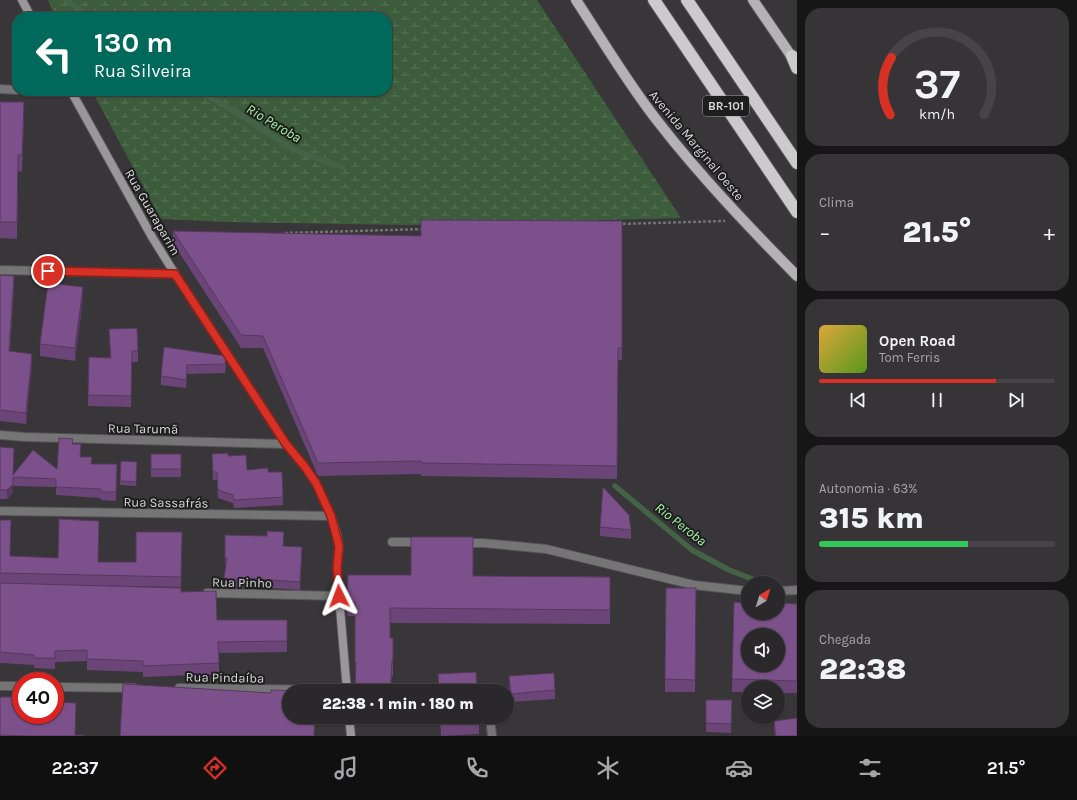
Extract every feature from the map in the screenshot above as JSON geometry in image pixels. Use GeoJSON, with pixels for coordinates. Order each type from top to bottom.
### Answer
{"type":"FeatureCollection","features":[{"type":"Feature","properties":{"kind":"highway","name":"BR-101"},"geometry":{"type":"LineString","coordinates":[[654,0],[797,212]]}},
{"type":"Feature","properties":{"kind":"highway","name":"BR-101"},"geometry":{"type":"LineString","coordinates":[[687,0],[797,163]]}},
{"type":"Feature","properties":{"kind":"highway"},"geometry":{"type":"LineString","coordinates":[[794,60],[797,68]]}},
{"type":"Feature","properties":{"kind":"main road","name":"Avenida Marginal Oeste"},"geometry":{"type":"LineString","coordinates":[[576,0],[635,91],[659,123],[743,220],[797,276]]}},
{"type":"Feature","properties":{"kind":"main road"},"geometry":{"type":"LineString","coordinates":[[753,0],[794,60]]}},
{"type":"Feature","properties":{"kind":"street"},"geometry":{"type":"LineString","coordinates":[[22,0],[28,12]]}},
{"type":"Feature","properties":{"kind":"street"},"geometry":{"type":"LineString","coordinates":[[0,89],[12,90]]}},
{"type":"Feature","properties":{"kind":"street","name":"Rua Guaraparim"},"geometry":{"type":"LineString","coordinates":[[74,96],[152,237],[175,274],[286,444],[316,483],[331,516],[339,546],[337,567],[346,684]]}},
{"type":"Feature","properties":{"kind":"street"},"geometry":{"type":"LineString","coordinates":[[0,270],[175,274]]}},
{"type":"Feature","properties":{"kind":"street","name":"Rua Tarumã"},"geometry":{"type":"LineString","coordinates":[[0,435],[25,437],[286,444]]}},
{"type":"Feature","properties":{"kind":"street","name":"Rua Sassafrás"},"geometry":{"type":"LineString","coordinates":[[0,511],[331,516]]}},
{"type":"Feature","properties":{"kind":"street"},"geometry":{"type":"LineString","coordinates":[[392,542],[430,542]]}},
{"type":"Feature","properties":{"kind":"street"},"geometry":{"type":"LineString","coordinates":[[453,543],[483,543],[546,549],[694,585],[741,590]]}},
{"type":"Feature","properties":{"kind":"street"},"geometry":{"type":"LineString","coordinates":[[785,591],[797,590]]}},
{"type":"Feature","properties":{"kind":"street","name":"Rua Pinho"},"geometry":{"type":"LineString","coordinates":[[197,593],[339,596]]}},
{"type":"Feature","properties":{"kind":"street"},"geometry":{"type":"LineString","coordinates":[[0,686],[12,686]]}},
{"type":"Feature","properties":{"kind":"street"},"geometry":{"type":"LineString","coordinates":[[64,687],[142,688]]}},
{"type":"Feature","properties":{"kind":"street","name":"Rua Pindaíba"},"geometry":{"type":"LineString","coordinates":[[173,688],[282,689]]}},
{"type":"Feature","properties":{"kind":"street"},"geometry":{"type":"LineString","coordinates":[[349,724],[350,736]]}},
{"type":"Feature","properties":{"kind":"street"},"geometry":{"type":"LineString","coordinates":[[491,724],[492,736]]}},
{"type":"Feature","properties":{"kind":"path"},"geometry":{"type":"LineString","coordinates":[[616,224],[743,220]]}},
{"type":"Feature","properties":{"kind":"path"},"geometry":{"type":"LineString","coordinates":[[280,233],[432,229]]}},
{"type":"Feature","properties":{"kind":"green space"},"geometry":{"type":"Polygon","coordinates":[[[48,0],[537,0],[681,218],[407,225],[229,222],[161,219],[95,96],[392,96],[392,12],[53,12],[48,0]]]}},
{"type":"Feature","properties":{"kind":"building"},"geometry":{"type":"Polygon","coordinates":[[[0,102],[24,102],[22,155],[18,155],[17,222],[0,222],[0,102]]]}},
{"type":"Feature","properties":{"kind":"building"},"geometry":{"type":"Polygon","coordinates":[[[421,220],[622,221],[622,348],[618,348],[617,466],[421,463],[421,461],[318,463],[263,336],[241,335],[173,231],[421,236],[421,220]]]}},
{"type":"Feature","properties":{"kind":"building"},"geometry":{"type":"Polygon","coordinates":[[[0,275],[14,276],[9,351],[32,354],[26,413],[0,410],[0,275]]]}},
{"type":"Feature","properties":{"kind":"building"},"geometry":{"type":"Polygon","coordinates":[[[48,283],[83,287],[75,348],[40,344],[48,283]]]}},
{"type":"Feature","properties":{"kind":"building"},"geometry":{"type":"Polygon","coordinates":[[[137,328],[138,351],[132,351],[131,396],[88,395],[89,357],[111,358],[109,329],[137,328]]]}},
{"type":"Feature","properties":{"kind":"building"},"geometry":{"type":"Polygon","coordinates":[[[164,347],[226,356],[225,364],[187,365],[186,380],[161,376],[164,347]]]}},
{"type":"Feature","properties":{"kind":"building"},"geometry":{"type":"Polygon","coordinates":[[[59,438],[73,439],[72,444],[81,444],[80,457],[92,457],[91,464],[117,464],[116,492],[101,492],[101,489],[56,487],[56,479],[13,477],[13,484],[7,490],[0,490],[0,447],[14,448],[13,475],[33,450],[57,469],[59,438]]]}},
{"type":"Feature","properties":{"kind":"building"},"geometry":{"type":"Polygon","coordinates":[[[228,453],[228,456],[246,455],[247,470],[268,468],[268,472],[282,472],[283,497],[234,500],[233,495],[218,490],[217,472],[213,472],[212,454],[228,453]]]}},
{"type":"Feature","properties":{"kind":"building"},"geometry":{"type":"Polygon","coordinates":[[[151,454],[181,454],[181,469],[151,469],[151,454]]]}},
{"type":"Feature","properties":{"kind":"building"},"geometry":{"type":"Polygon","coordinates":[[[121,461],[137,462],[136,482],[120,481],[121,461]]]}},
{"type":"Feature","properties":{"kind":"building"},"geometry":{"type":"Polygon","coordinates":[[[603,487],[629,515],[631,530],[600,527],[603,487]]]}},
{"type":"Feature","properties":{"kind":"building"},"geometry":{"type":"Polygon","coordinates":[[[59,519],[99,521],[98,562],[136,562],[136,532],[182,532],[181,577],[0,573],[0,520],[11,520],[10,556],[58,558],[59,519]]]}},
{"type":"Feature","properties":{"kind":"building"},"geometry":{"type":"Polygon","coordinates":[[[267,531],[284,532],[283,546],[302,547],[300,582],[224,578],[227,558],[225,558],[225,535],[267,536],[267,531]]]}},
{"type":"Feature","properties":{"kind":"building"},"geometry":{"type":"Polygon","coordinates":[[[411,537],[473,537],[473,576],[610,577],[610,610],[390,608],[390,638],[393,638],[393,661],[390,684],[355,684],[355,602],[347,602],[348,575],[411,575],[411,537]]]}},
{"type":"Feature","properties":{"kind":"building"},"geometry":{"type":"Polygon","coordinates":[[[0,583],[181,588],[181,592],[216,591],[217,620],[287,620],[287,641],[218,642],[219,663],[143,666],[143,661],[87,659],[87,650],[55,651],[55,658],[34,658],[34,655],[0,652],[0,583]]]}},
{"type":"Feature","properties":{"kind":"building"},"geometry":{"type":"Polygon","coordinates":[[[666,588],[696,588],[695,680],[665,679],[666,588]]]}},
{"type":"Feature","properties":{"kind":"building"},"geometry":{"type":"Polygon","coordinates":[[[734,602],[741,602],[741,620],[785,620],[785,603],[797,604],[797,681],[732,679],[734,602]]]}},
{"type":"Feature","properties":{"kind":"building"},"geometry":{"type":"Polygon","coordinates":[[[476,672],[477,684],[439,684],[438,674],[476,672]]]}},
{"type":"Feature","properties":{"kind":"building"},"geometry":{"type":"Polygon","coordinates":[[[554,673],[555,690],[514,694],[514,684],[510,684],[509,676],[554,673]]]}},
{"type":"Feature","properties":{"kind":"building"},"geometry":{"type":"Polygon","coordinates":[[[123,684],[271,693],[271,690],[282,690],[282,724],[315,724],[314,736],[120,736],[123,684]]]}},
{"type":"Feature","properties":{"kind":"building"},"geometry":{"type":"Polygon","coordinates":[[[0,697],[12,697],[12,724],[64,724],[64,702],[76,703],[75,735],[83,736],[26,736],[0,735],[0,697]]]}},
{"type":"Feature","properties":{"kind":"building"},"geometry":{"type":"Polygon","coordinates":[[[706,700],[732,700],[731,724],[706,723],[706,700]]]}},
{"type":"Feature","properties":{"kind":"building"},"geometry":{"type":"Polygon","coordinates":[[[797,718],[797,736],[776,736],[774,724],[785,724],[785,720],[797,718]]]}},
{"type":"Feature","properties":{"kind":"waterway","name":"Rio Peroba"},"geometry":{"type":"LineString","coordinates":[[67,0],[83,12]]}},
{"type":"Feature","properties":{"kind":"waterway","name":"Rio Peroba"},"geometry":{"type":"LineString","coordinates":[[208,96],[234,111],[294,150],[342,167]]}},
{"type":"Feature","properties":{"kind":"waterway","name":"Rio Peroba"},"geometry":{"type":"LineString","coordinates":[[615,486],[692,550],[729,570],[744,576]]}},
{"type":"Feature","properties":{"kind":"route"},"geometry":{"type":"LineString","coordinates":[[48,271],[175,274],[286,444],[316,483],[331,516],[337,535],[339,546],[337,567],[339,596]]}}]}
